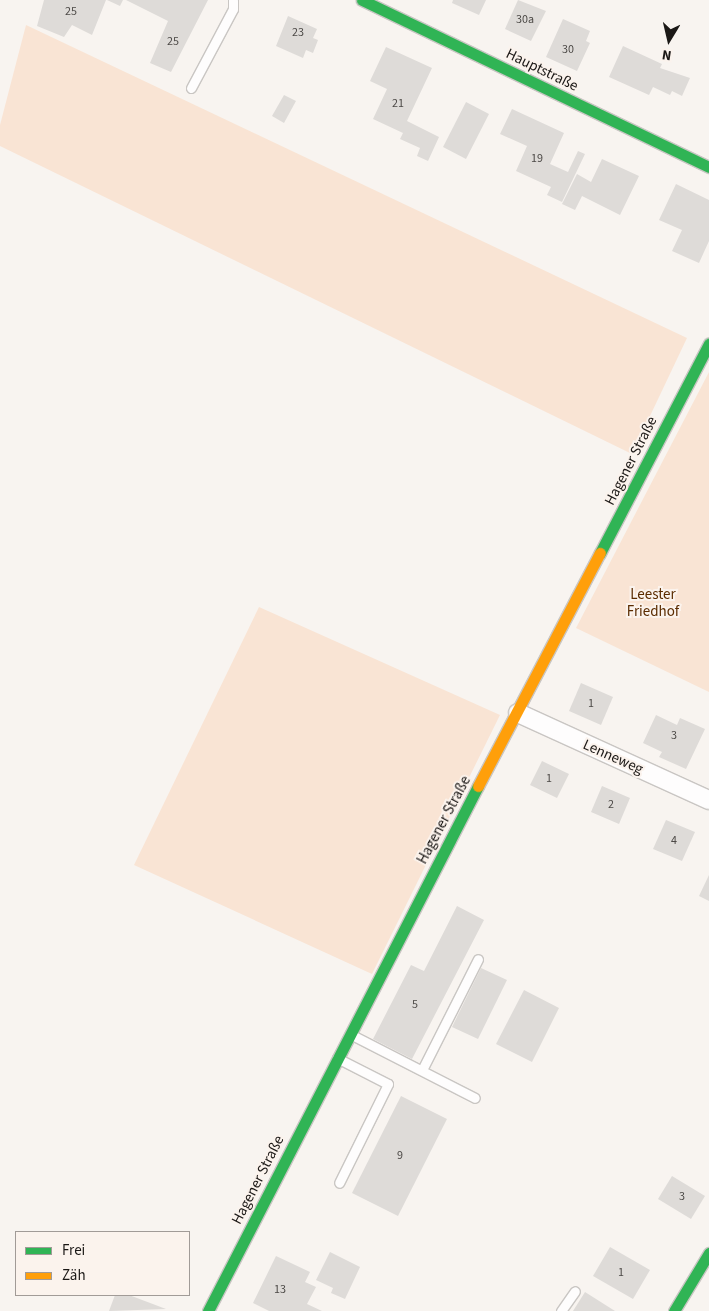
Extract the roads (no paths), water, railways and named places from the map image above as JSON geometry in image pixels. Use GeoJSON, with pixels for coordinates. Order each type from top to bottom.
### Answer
{"type":"FeatureCollection","features":[{"type":"Feature","properties":{"kind":"street","name":"Hauptstraße"},"geometry":{"type":"LineString","coordinates":[[362,0],[709,167]]}},
{"type":"Feature","properties":{"kind":"street","name":"Hagener Straße"},"geometry":{"type":"LineString","coordinates":[[208,1311],[349,1034],[709,344]]}},
{"type":"Feature","properties":{"kind":"street","name":"Lenneweg"},"geometry":{"type":"LineString","coordinates":[[518,713],[709,800]]}},
{"type":"Feature","properties":{"kind":"street"},"geometry":{"type":"LineString","coordinates":[[674,1311],[709,1253]]}},
{"type":"Feature","properties":{"kind":"lane"},"geometry":{"type":"LineString","coordinates":[[191,88],[233,9],[233,0]]}},
{"type":"Feature","properties":{"kind":"lane"},"geometry":{"type":"LineString","coordinates":[[422,1070],[478,959]]}},
{"type":"Feature","properties":{"kind":"lane"},"geometry":{"type":"LineString","coordinates":[[349,1034],[475,1098]]}},
{"type":"Feature","properties":{"kind":"lane"},"geometry":{"type":"LineString","coordinates":[[337,1058],[388,1084],[339,1183]]}},
{"type":"Feature","properties":{"kind":"lane"},"geometry":{"type":"LineString","coordinates":[[561,1311],[575,1291]]}},
{"type":"Feature","properties":{"kind":"park label","name":"Leester Friedhof"},"geometry":{"type":"Point","coordinates":[653,602]}}]}
